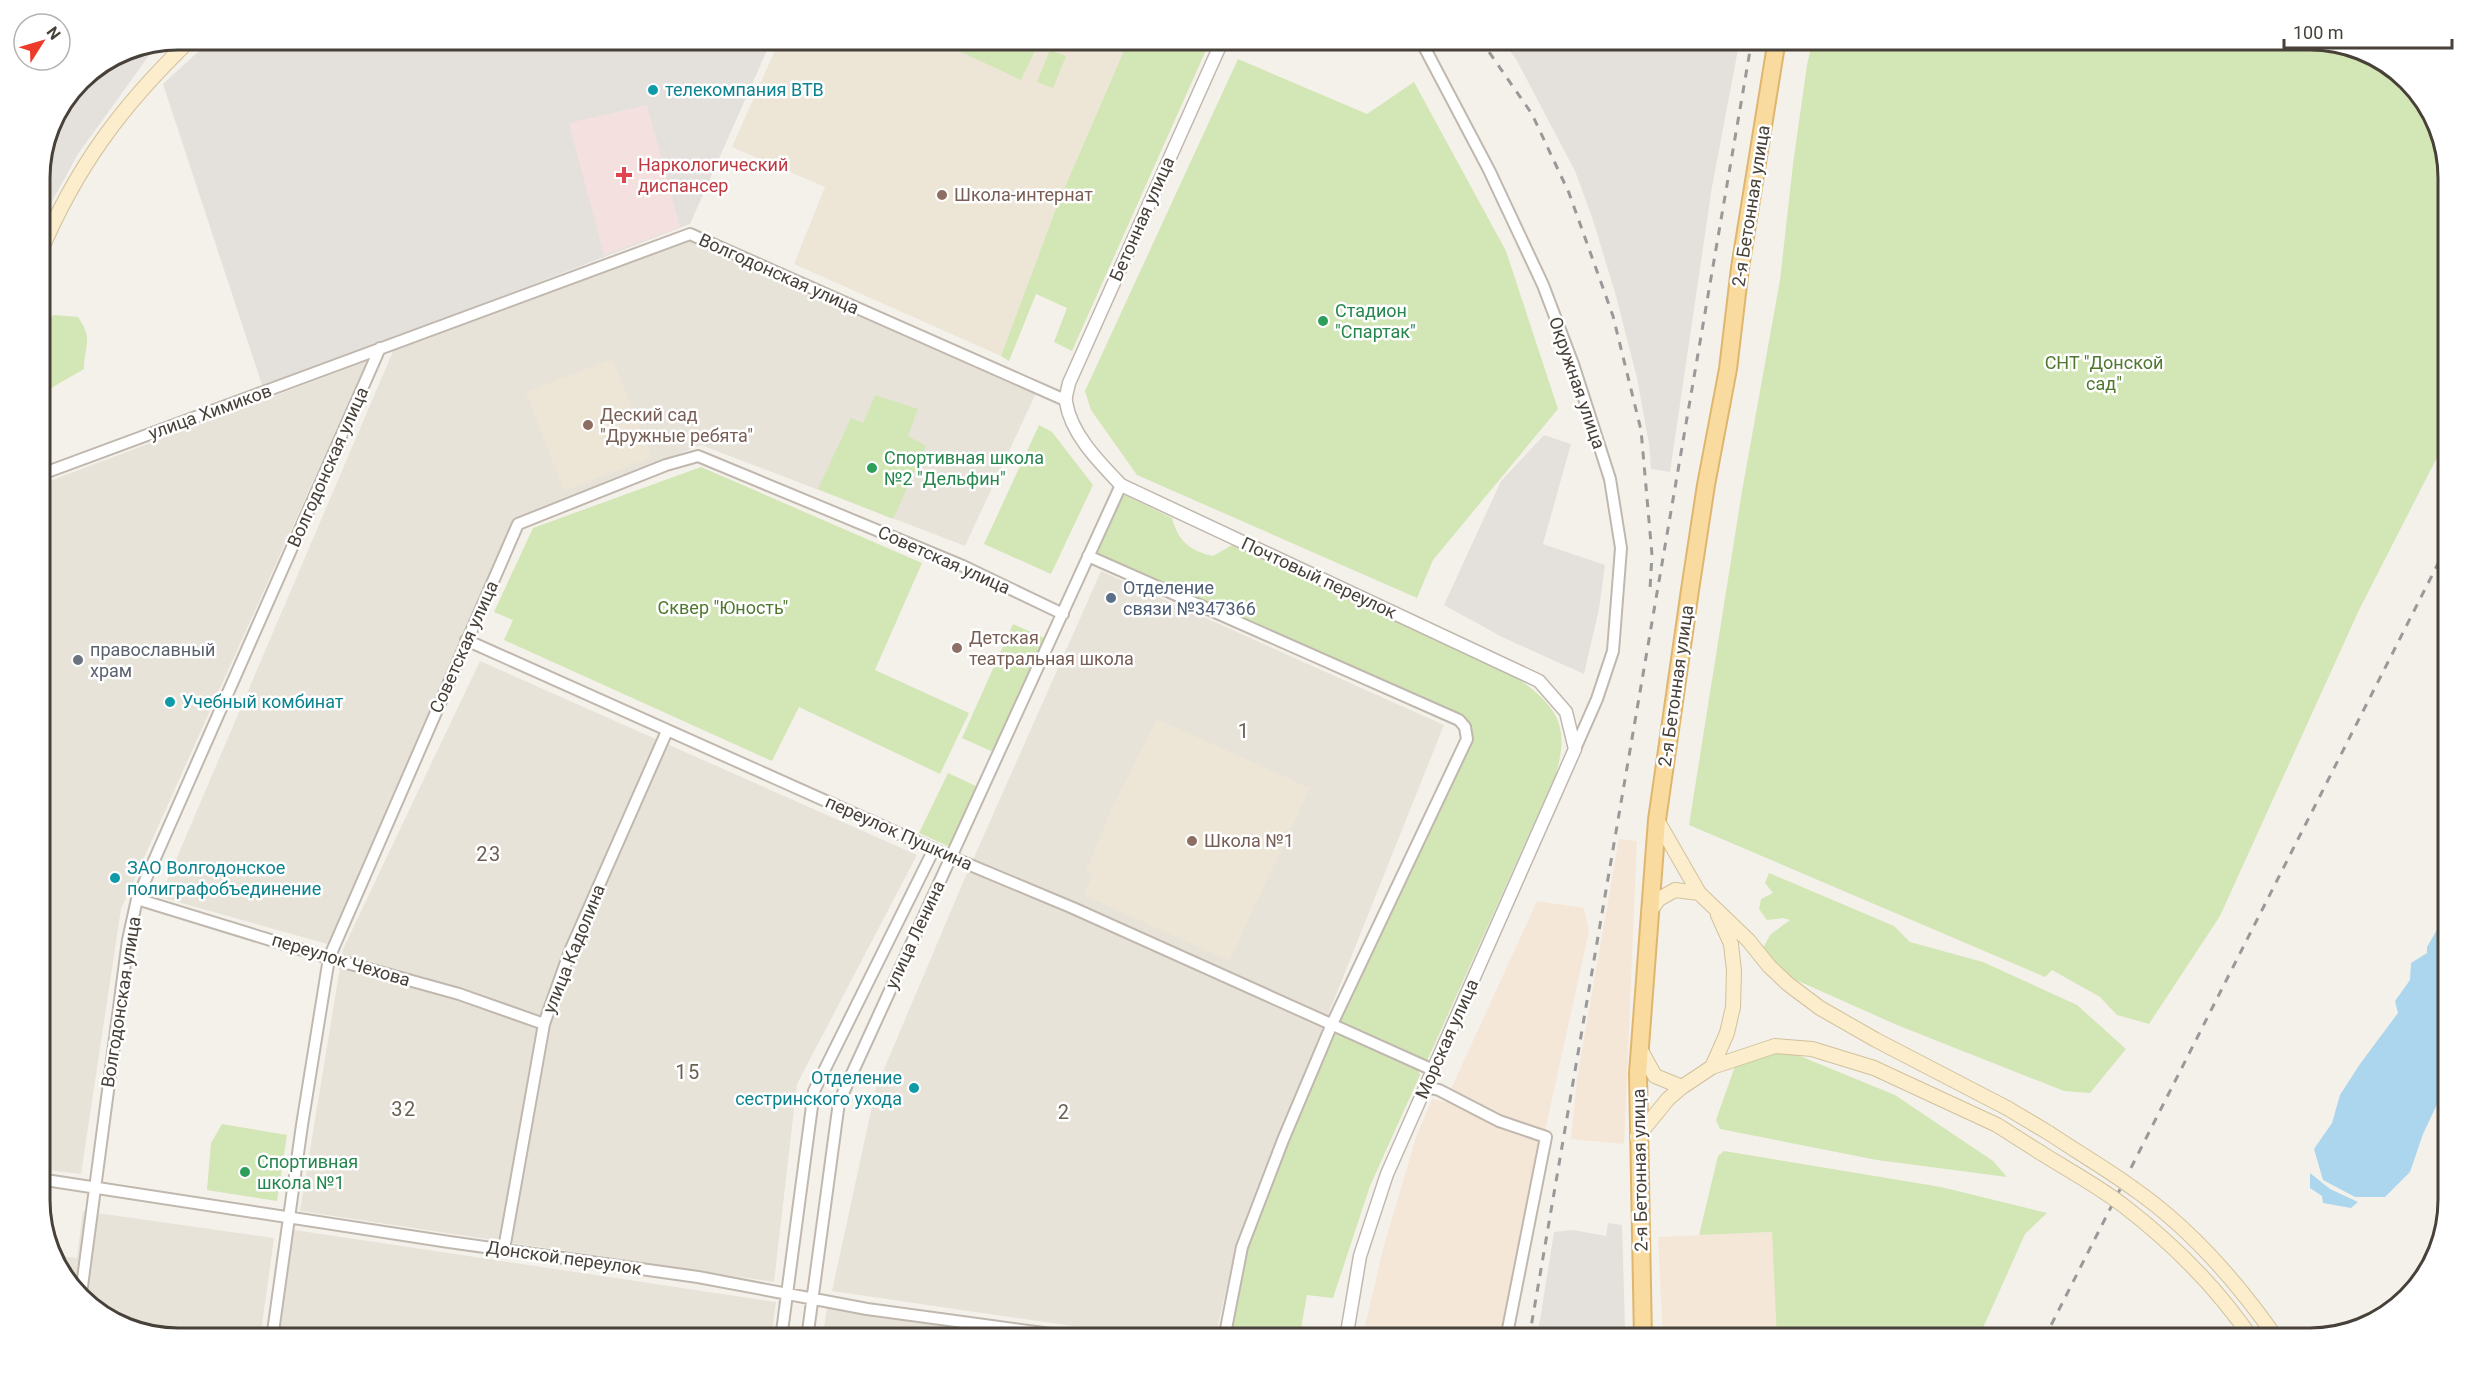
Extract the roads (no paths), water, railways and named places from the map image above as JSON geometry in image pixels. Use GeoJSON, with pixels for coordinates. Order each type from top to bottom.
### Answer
{"type":"FeatureCollection","features":[{"type":"Feature","properties":{"kind":"main road"},"geometry":{"type":"LineString","coordinates":[[50,229],[87,159],[120,114],[179,50]]}},
{"type":"Feature","properties":{"kind":"main road","name":"2-я Бетонная улица"},"geometry":{"type":"LineString","coordinates":[[1643,1328],[1637,1137],[1648,912],[1657,819],[1688,601],[1706,485],[1728,369],[1740,267],[1775,50]]}},
{"type":"Feature","properties":{"kind":"main road"},"geometry":{"type":"LineString","coordinates":[[1657,819],[1699,893],[1748,940],[1769,966],[1788,984],[1820,1008],[1876,1040],[2007,1107],[2135,1189],[2222,1269],[2269,1328]]}},
{"type":"Feature","properties":{"kind":"main road"},"geometry":{"type":"LineString","coordinates":[[1648,912],[1659,899],[1675,890],[1699,893]]}},
{"type":"Feature","properties":{"kind":"main road"},"geometry":{"type":"LineString","coordinates":[[1712,1067],[1727,1033],[1735,988],[1731,944],[1714,907]]}},
{"type":"Feature","properties":{"kind":"main road"},"geometry":{"type":"LineString","coordinates":[[1637,1137],[1668,1099],[1712,1067],[1775,1046],[1812,1048],[1874,1068],[1997,1125],[2123,1205],[2168,1244],[2207,1283],[2243,1328]]}},
{"type":"Feature","properties":{"kind":"main road"},"geometry":{"type":"LineString","coordinates":[[1640,1048],[1655,1076],[1682,1087]]}},
{"type":"Feature","properties":{"kind":"street","name":"Бетонная улица"},"geometry":{"type":"LineString","coordinates":[[1065,400],[1069,383],[1218,50]]}},
{"type":"Feature","properties":{"kind":"street","name":"Окружная улица"},"geometry":{"type":"LineString","coordinates":[[1426,50],[1489,170],[1543,285],[1573,364],[1610,479],[1621,548],[1613,651],[1597,699],[1575,749]]}},
{"type":"Feature","properties":{"kind":"street","name":"Волгодонская улица"},"geometry":{"type":"LineString","coordinates":[[82,1285],[128,940],[137,899],[380,348],[690,234],[1065,400]]}},
{"type":"Feature","properties":{"kind":"street","name":"улица Химиков"},"geometry":{"type":"LineString","coordinates":[[50,471],[380,348]]}},
{"type":"Feature","properties":{"kind":"street","name":"Почтовый переулок"},"geometry":{"type":"LineString","coordinates":[[1065,400],[1075,426],[1087,447],[1121,484],[1539,681],[1566,712],[1575,749]]}},
{"type":"Feature","properties":{"kind":"street","name":"Советская улица"},"geometry":{"type":"LineString","coordinates":[[274,1328],[302,1125],[329,958],[518,524],[666,465],[698,456],[963,566],[1063,614]]}},
{"type":"Feature","properties":{"kind":"street","name":"улица Ленина"},"geometry":{"type":"LineString","coordinates":[[808,1328],[839,1102],[1121,484]]}},
{"type":"Feature","properties":{"kind":"street"},"geometry":{"type":"LineString","coordinates":[[1088,556],[1459,720],[1465,727],[1467,739],[1332,1023],[1242,1246],[1226,1328]]}},
{"type":"Feature","properties":{"kind":"street","name":"переулок Пушкина"},"geometry":{"type":"LineString","coordinates":[[466,640],[951,857],[1073,908],[1332,1023],[1433,1070]]}},
{"type":"Feature","properties":{"kind":"street","name":"улица Кадолина"},"geometry":{"type":"LineString","coordinates":[[504,1249],[544,1024],[570,951],[667,731]]}},
{"type":"Feature","properties":{"kind":"street","name":"Морская улица"},"geometry":{"type":"LineString","coordinates":[[1348,1328],[1360,1256],[1387,1174],[1575,749]]}},
{"type":"Feature","properties":{"kind":"street","name":"улица Ленина"},"geometry":{"type":"LineString","coordinates":[[782,1328],[814,1091],[934,849]]}},
{"type":"Feature","properties":{"kind":"street","name":"переулок Чехова"},"geometry":{"type":"LineString","coordinates":[[137,899],[329,958],[459,994],[544,1024]]}},
{"type":"Feature","properties":{"kind":"street"},"geometry":{"type":"LineString","coordinates":[[1426,1087],[1439,1090],[1499,1121],[1546,1137],[1508,1328]]}},
{"type":"Feature","properties":{"kind":"street","name":"Донской переулок"},"geometry":{"type":"LineString","coordinates":[[50,1181],[698,1277],[867,1309],[1007,1328]]}},
{"type":"Feature","properties":{"kind":"water"},"geometry":{"type":"Polygon","coordinates":[[[2438,928],[2438,1102],[2423,1134],[2410,1172],[2385,1197],[2355,1197],[2323,1180],[2314,1149],[2332,1123],[2340,1095],[2398,1013],[2395,1001],[2410,980],[2411,963],[2427,953],[2427,947],[2438,928]]]}},
{"type":"Feature","properties":{"kind":"water"},"geometry":{"type":"Polygon","coordinates":[[[2310,1173],[2330,1189],[2358,1202],[2351,1208],[2323,1203],[2322,1196],[2310,1188],[2310,1173]]]}},
{"type":"Feature","properties":{"kind":"railway"},"geometry":{"type":"LineString","coordinates":[[1488,50],[1532,114],[1569,193],[1613,316],[1641,430],[1652,555],[1650,589]]}},
{"type":"Feature","properties":{"kind":"railway"},"geometry":{"type":"LineString","coordinates":[[1531,1328],[1750,50]]}},
{"type":"Feature","properties":{"kind":"railway"},"geometry":{"type":"LineString","coordinates":[[2050,1328],[2438,564]]}},
{"type":"Feature","properties":{"kind":"place","name":"телекомпания ВТВ"},"geometry":{"type":"Point","coordinates":[653,90]}},
{"type":"Feature","properties":{"kind":"place","name":"Наркологический диспансер"},"geometry":{"type":"Point","coordinates":[624,175]}},
{"type":"Feature","properties":{"kind":"place","name":"Школа-интернат"},"geometry":{"type":"Point","coordinates":[942,195]}},
{"type":"Feature","properties":{"kind":"place","name":"Стадион \"Спартак\""},"geometry":{"type":"Point","coordinates":[1323,321]}},
{"type":"Feature","properties":{"kind":"place","name":"Деский сад \"Дружные ребята\""},"geometry":{"type":"Point","coordinates":[588,425]}},
{"type":"Feature","properties":{"kind":"place","name":"Спортивная школа №2 \"Дельфин\""},"geometry":{"type":"Point","coordinates":[872,468]}},
{"type":"Feature","properties":{"kind":"place","name":"Отделение связи №347366"},"geometry":{"type":"Point","coordinates":[1111,598]}},
{"type":"Feature","properties":{"kind":"place","name":"Детская театральная школа"},"geometry":{"type":"Point","coordinates":[957,648]}},
{"type":"Feature","properties":{"kind":"place","name":"православный храм"},"geometry":{"type":"Point","coordinates":[78,660]}},
{"type":"Feature","properties":{"kind":"place","name":"Учебный комбинат"},"geometry":{"type":"Point","coordinates":[170,702]}},
{"type":"Feature","properties":{"kind":"place","name":"Школа №1"},"geometry":{"type":"Point","coordinates":[1192,841]}},
{"type":"Feature","properties":{"kind":"place","name":"ЗАО Волгодонское полиграфобъединение"},"geometry":{"type":"Point","coordinates":[115,878]}},
{"type":"Feature","properties":{"kind":"place","name":"Отделение сестринского ухода"},"geometry":{"type":"Point","coordinates":[914,1088]}},
{"type":"Feature","properties":{"kind":"place","name":"Спортивная школа №1"},"geometry":{"type":"Point","coordinates":[245,1172]}},
{"type":"Feature","properties":{"kind":"district","name":"1"},"geometry":{"type":"Point","coordinates":[1244,731]}},
{"type":"Feature","properties":{"kind":"district","name":"23"},"geometry":{"type":"Point","coordinates":[489,854]}},
{"type":"Feature","properties":{"kind":"district","name":"15"},"geometry":{"type":"Point","coordinates":[688,1072]}},
{"type":"Feature","properties":{"kind":"district","name":"32"},"geometry":{"type":"Point","coordinates":[404,1109]}},
{"type":"Feature","properties":{"kind":"district","name":"2"},"geometry":{"type":"Point","coordinates":[1064,1112]}},
{"type":"Feature","properties":{"kind":"park label","name":"СНТ \"Донской сад\""},"geometry":{"type":"Point","coordinates":[2104,373]}},
{"type":"Feature","properties":{"kind":"park label","name":"Сквер \"Юность\""},"geometry":{"type":"Point","coordinates":[723,608]}}]}
